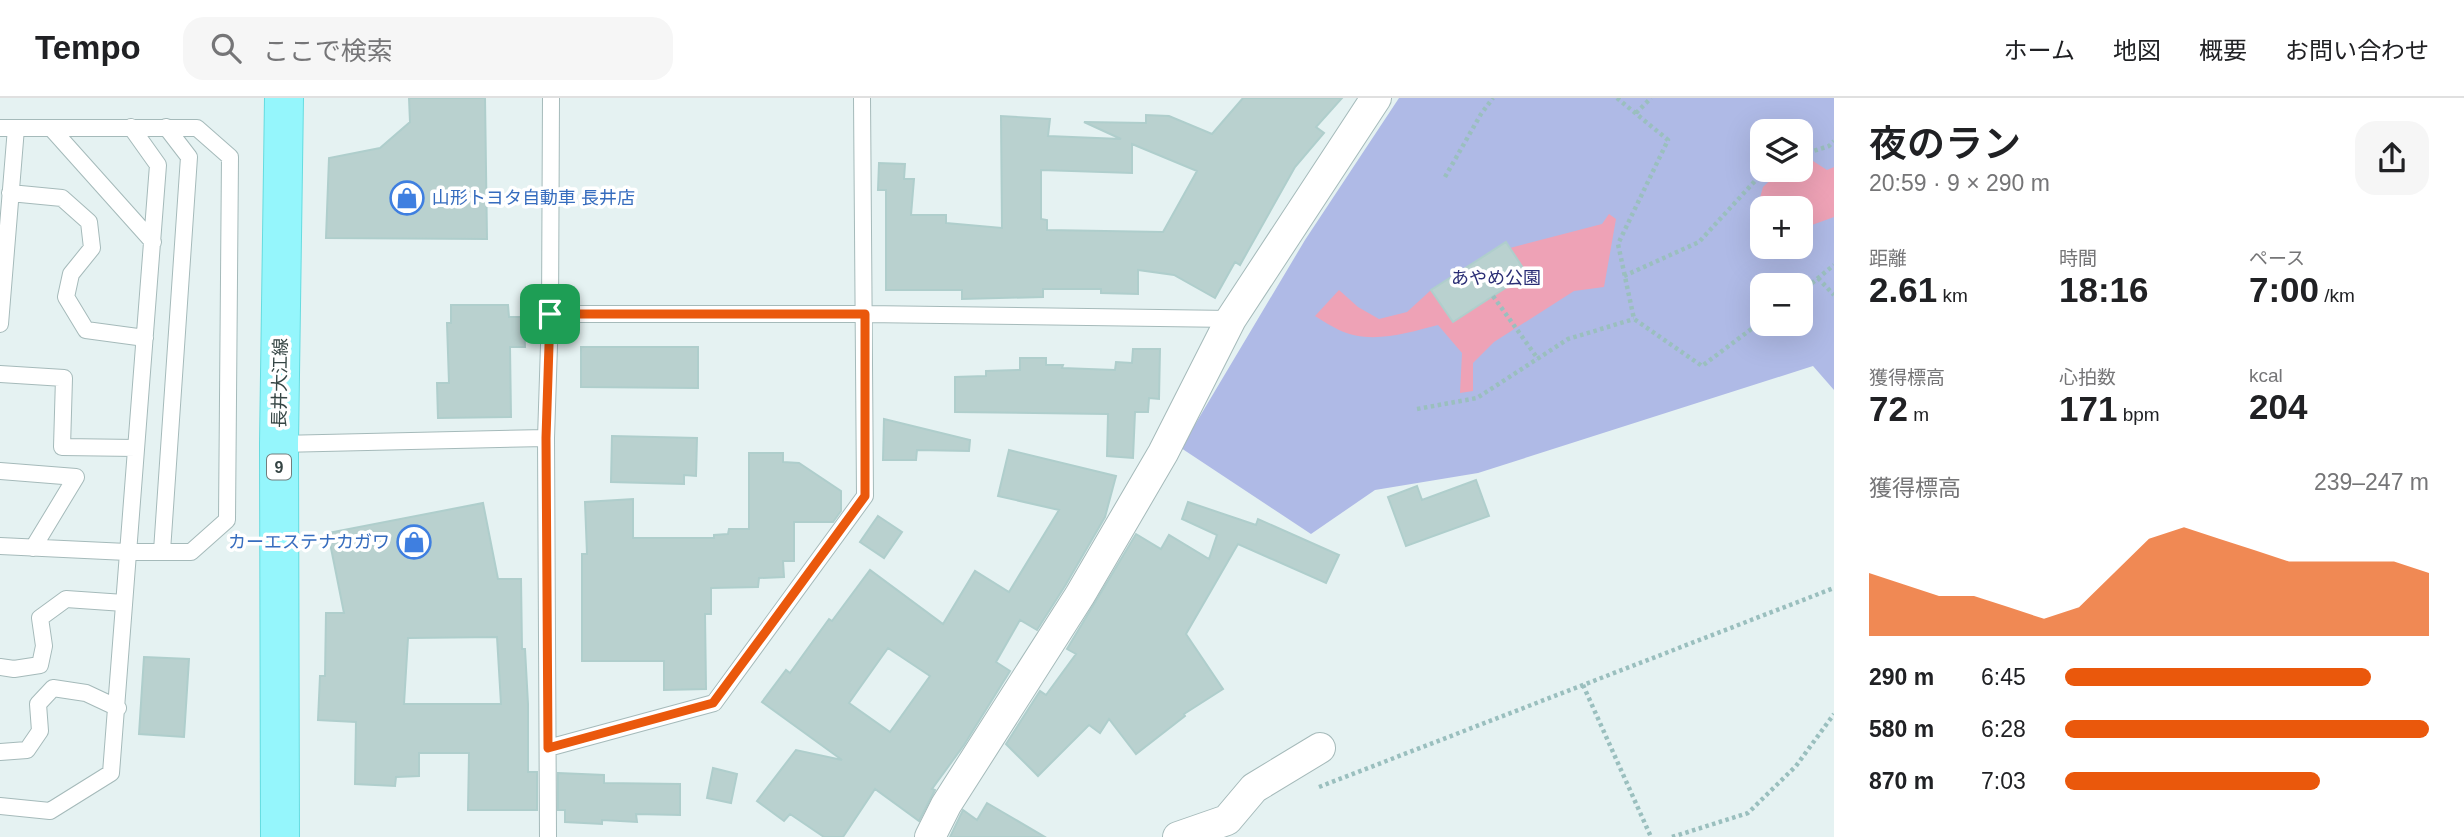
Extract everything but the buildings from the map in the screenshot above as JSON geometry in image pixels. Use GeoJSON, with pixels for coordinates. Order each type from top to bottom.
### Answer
{"type":"FeatureCollection","features":[{"type":"Feature","properties":{"kind":"main road","name":"長井大江線"},"geometry":{"type":"LineString","coordinates":[[280,837],[279,444],[284,98]]}},
{"type":"Feature","properties":{"kind":"street"},"geometry":{"type":"LineString","coordinates":[[930,837],[946,805],[1080,595],[1149,477],[1231,319],[1376,98]]}},
{"type":"Feature","properties":{"kind":"street"},"geometry":{"type":"LineString","coordinates":[[1178,837],[1227,820],[1254,788],[1320,748]]}},
{"type":"Feature","properties":{"kind":"lane"},"geometry":{"type":"LineString","coordinates":[[548,837],[546,438],[550,314],[551,98]]}},
{"type":"Feature","properties":{"kind":"lane"},"geometry":{"type":"LineString","coordinates":[[548,748],[713,703],[865,496],[862,98]]}},
{"type":"Feature","properties":{"kind":"lane"},"geometry":{"type":"LineString","coordinates":[[0,806],[50,811],[111,773],[158,165],[131,127]]}},
{"type":"Feature","properties":{"kind":"lane"},"geometry":{"type":"LineString","coordinates":[[162,551],[189,157],[166,127]]}},
{"type":"Feature","properties":{"kind":"lane"},"geometry":{"type":"LineString","coordinates":[[0,323],[8,128],[197,128],[230,157],[227,520],[191,552],[0,546]]}},
{"type":"Feature","properties":{"kind":"lane"},"geometry":{"type":"LineString","coordinates":[[51,128],[153,242]]}},
{"type":"Feature","properties":{"kind":"lane"},"geometry":{"type":"LineString","coordinates":[[6,193],[62,198],[89,222],[92,248],[71,274],[66,298],[86,330],[145,338]]}},
{"type":"Feature","properties":{"kind":"lane"},"geometry":{"type":"LineString","coordinates":[[550,314],[865,314],[1231,319]]}},
{"type":"Feature","properties":{"kind":"lane"},"geometry":{"type":"LineString","coordinates":[[0,374],[64,378],[62,447],[136,448]]}},
{"type":"Feature","properties":{"kind":"lane"},"geometry":{"type":"LineString","coordinates":[[279,444],[546,438]]}},
{"type":"Feature","properties":{"kind":"lane"},"geometry":{"type":"LineString","coordinates":[[0,471],[76,477],[33,548]]}},
{"type":"Feature","properties":{"kind":"lane"},"geometry":{"type":"LineString","coordinates":[[0,667],[15,669],[40,664],[44,646],[40,618],[66,599],[124,603]]}},
{"type":"Feature","properties":{"kind":"lane"},"geometry":{"type":"LineString","coordinates":[[0,752],[27,750],[40,731],[38,704],[53,688],[86,693],[118,708]]}},
{"type":"Feature","properties":{"kind":"path"},"geometry":{"type":"LineString","coordinates":[[1445,177],[1480,114],[1493,98]]}},
{"type":"Feature","properties":{"kind":"path"},"geometry":{"type":"LineString","coordinates":[[1617,98],[1668,140],[1618,244],[1634,319],[1702,366],[1750,330]]}},
{"type":"Feature","properties":{"kind":"path"},"geometry":{"type":"LineString","coordinates":[[1636,113],[1651,98]]}},
{"type":"Feature","properties":{"kind":"path"},"geometry":{"type":"LineString","coordinates":[[1813,151],[1829,146],[1834,141]]}},
{"type":"Feature","properties":{"kind":"path"},"geometry":{"type":"LineString","coordinates":[[1624,276],[1699,242],[1754,182]]}},
{"type":"Feature","properties":{"kind":"path"},"geometry":{"type":"LineString","coordinates":[[1813,282],[1834,265]]}},
{"type":"Feature","properties":{"kind":"path"},"geometry":{"type":"LineString","coordinates":[[1818,278],[1834,295]]}},
{"type":"Feature","properties":{"kind":"path"},"geometry":{"type":"LineString","coordinates":[[1493,296],[1538,359]]}},
{"type":"Feature","properties":{"kind":"path"},"geometry":{"type":"LineString","coordinates":[[1417,409],[1477,398],[1568,339],[1634,319]]}},
{"type":"Feature","properties":{"kind":"path"},"geometry":{"type":"LineString","coordinates":[[1316,788],[1834,588]]}},
{"type":"Feature","properties":{"kind":"path"},"geometry":{"type":"LineString","coordinates":[[1583,685],[1651,837]]}},
{"type":"Feature","properties":{"kind":"path"},"geometry":{"type":"LineString","coordinates":[[1672,837],[1748,813],[1796,766],[1834,714]]}},
{"type":"Feature","properties":{"kind":"green space","name":"あやめ公園"},"geometry":{"type":"Polygon","coordinates":[[[1399,98],[1834,98],[1834,390],[1813,366],[1478,473],[1375,490],[1311,534],[1181,448],[1305,240],[1399,98]]]}},
{"type":"Feature","properties":{"kind":"shaded area"},"geometry":{"type":"Polygon","coordinates":[[[1813,161],[1827,170],[1834,167],[1834,217],[1813,225],[1813,196],[1760,196],[1763,187],[1768,182],[1813,182],[1813,161]]]}},
{"type":"Feature","properties":{"kind":"shaded area"},"geometry":{"type":"Polygon","coordinates":[[[1609,214],[1616,219],[1604,287],[1574,291],[1494,342],[1473,363],[1473,391],[1460,393],[1462,353],[1438,325],[1388,336],[1363,337],[1339,330],[1315,316],[1339,290],[1358,307],[1379,319],[1407,312],[1431,290],[1453,322],[1510,248],[1602,224],[1609,214]]]}},
{"type":"Feature","properties":{"kind":"place","name":"山形トヨタ自動車 長井店"},"geometry":{"type":"Point","coordinates":[407,198]}},
{"type":"Feature","properties":{"kind":"place","name":"カーエステナカガワ"},"geometry":{"type":"Point","coordinates":[414,542]}},
{"type":"Feature","properties":{"kind":"route"},"geometry":{"type":"LineString","coordinates":[[550,314],[865,314],[865,496],[713,703],[548,748],[546,438],[550,314]]}}]}
